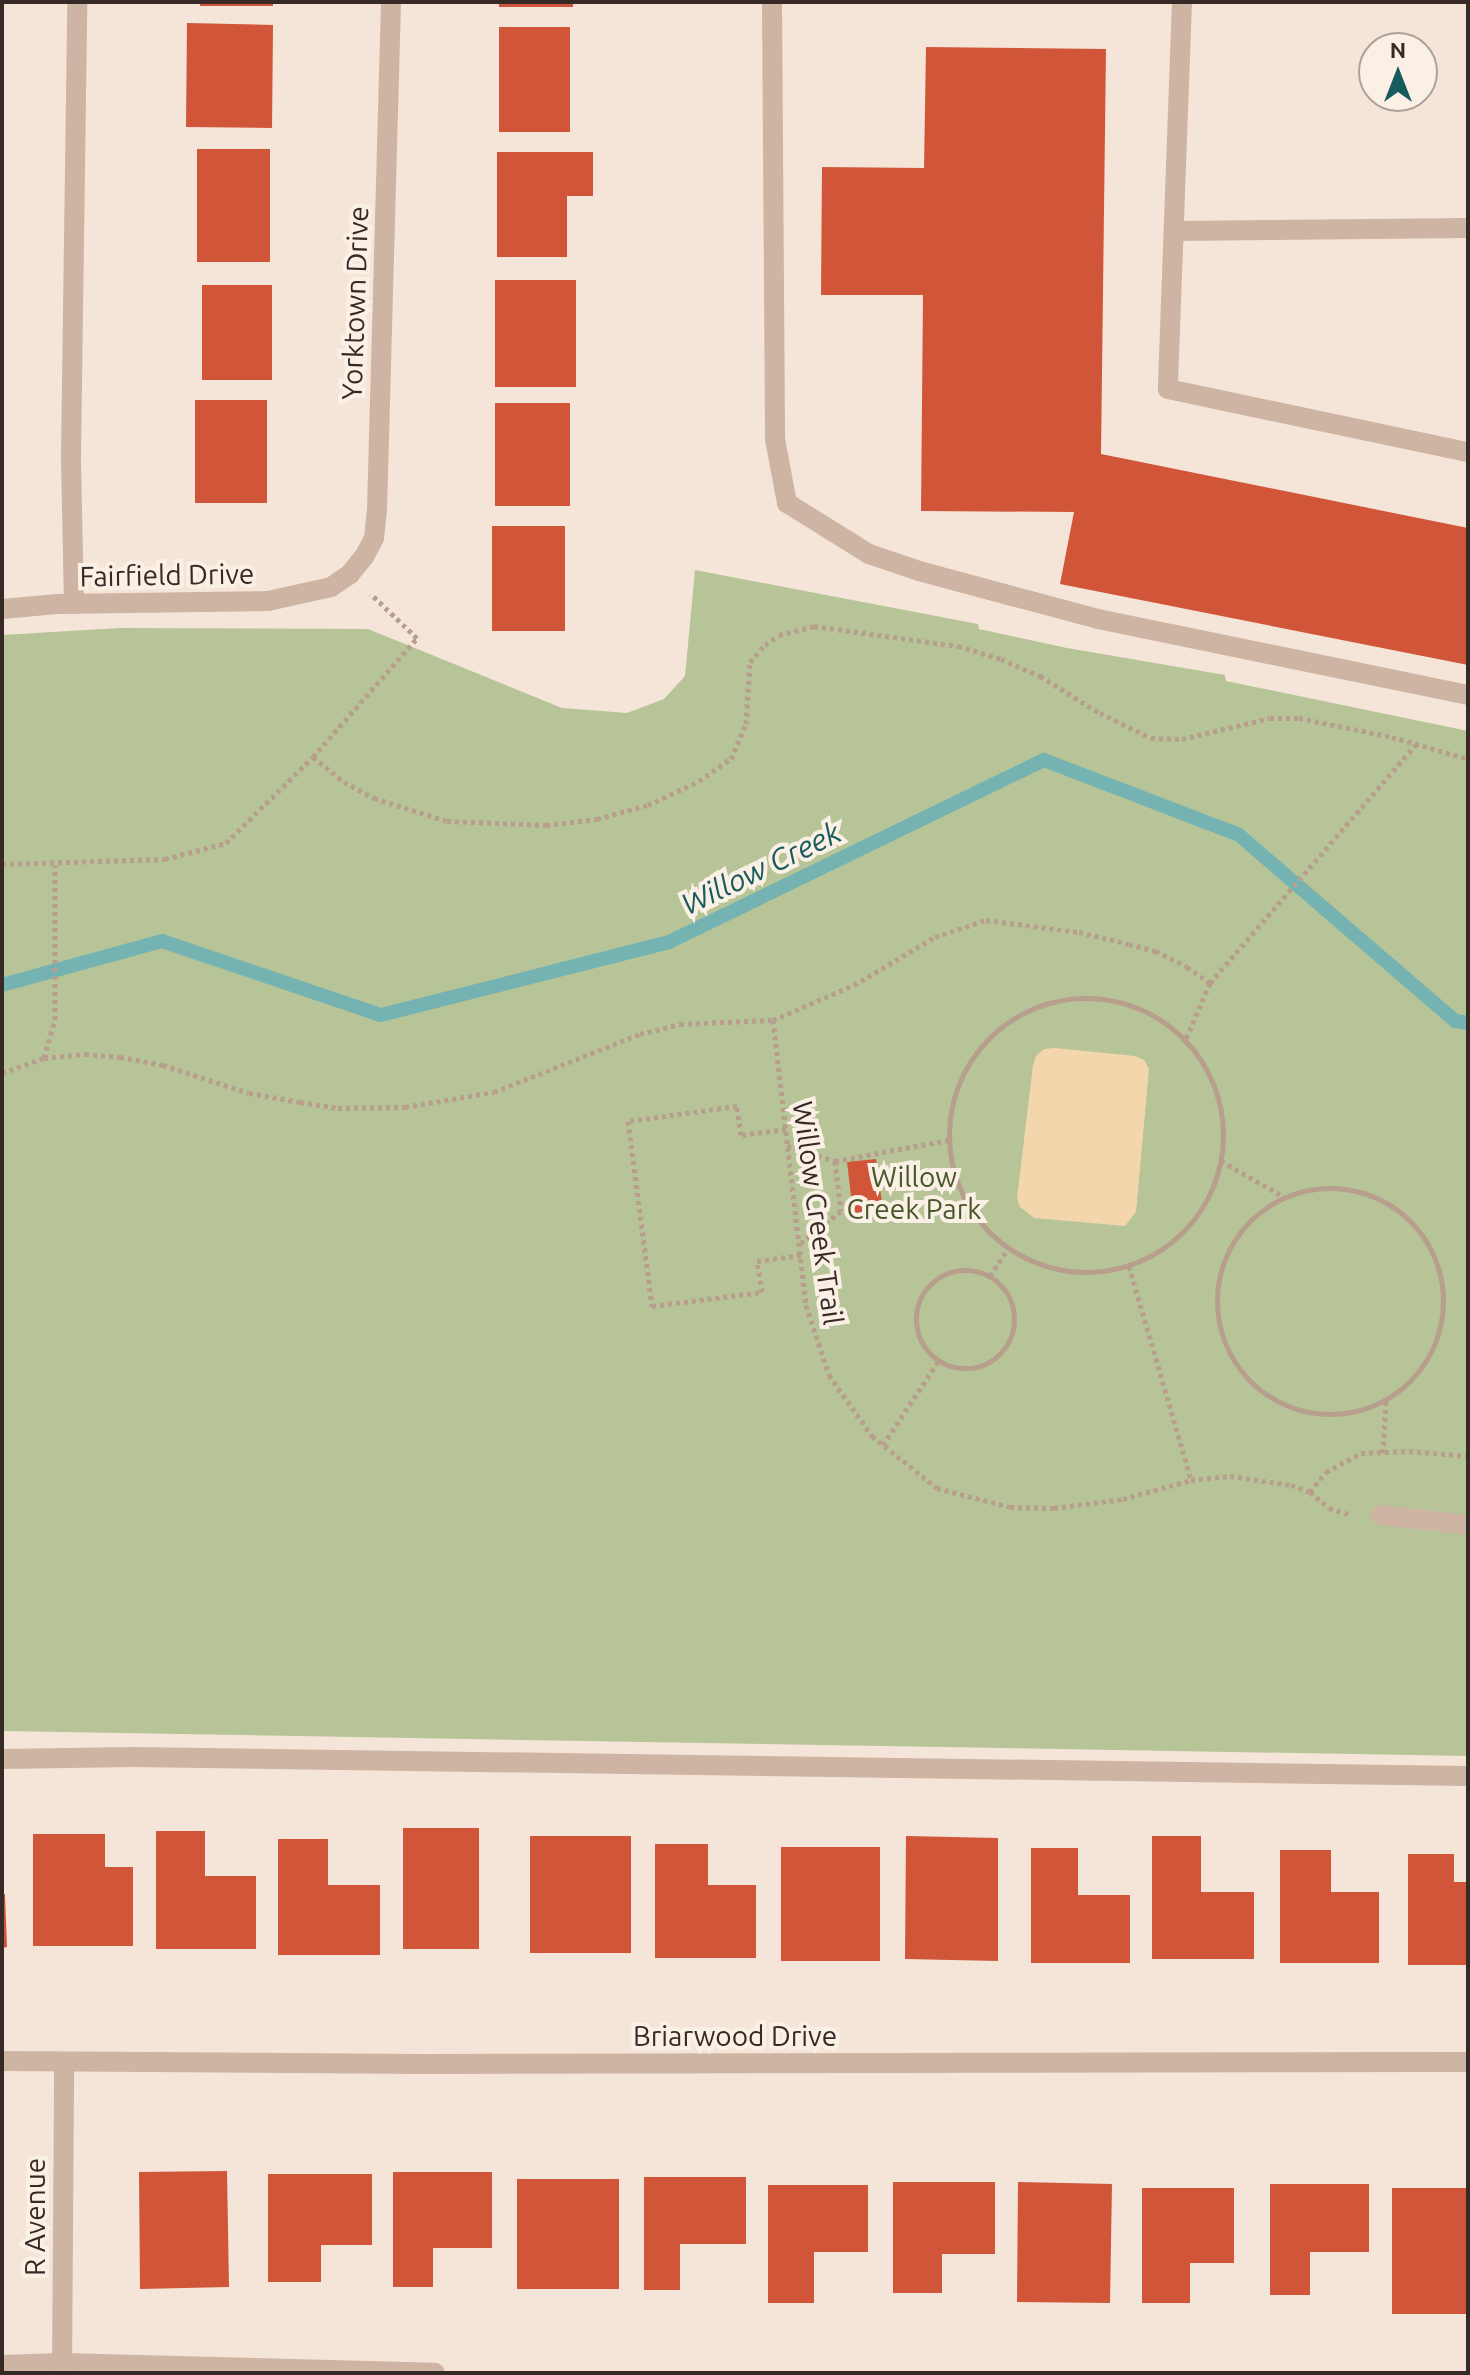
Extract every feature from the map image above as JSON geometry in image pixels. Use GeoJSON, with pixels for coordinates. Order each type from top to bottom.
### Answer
{"type":"FeatureCollection","features":[{"type":"Feature","properties":{"kind":"street"},"geometry":{"type":"LineString","coordinates":[[74,604],[71,455],[77,2]]}},
{"type":"Feature","properties":{"kind":"street","name":"Yorktown Drive"},"geometry":{"type":"LineString","coordinates":[[331,587],[350,574],[374,538],[377,510],[391,2]]}},
{"type":"Feature","properties":{"kind":"street"},"geometry":{"type":"LineString","coordinates":[[772,2],[775,439],[787,503],[869,554],[919,571],[1098,619],[1468,695]]}},
{"type":"Feature","properties":{"kind":"street"},"geometry":{"type":"LineString","coordinates":[[1182,2],[1168,389],[1468,452]]}},
{"type":"Feature","properties":{"kind":"street"},"geometry":{"type":"LineString","coordinates":[[1176,231],[1468,228]]}},
{"type":"Feature","properties":{"kind":"street","name":"Fairfield Drive"},"geometry":{"type":"LineString","coordinates":[[2,609],[74,604],[268,601],[331,587]]}},
{"type":"Feature","properties":{"kind":"street"},"geometry":{"type":"LineString","coordinates":[[1381,1515],[1468,1525]]}},
{"type":"Feature","properties":{"kind":"street"},"geometry":{"type":"LineString","coordinates":[[2,1759],[134,1757],[1468,1776]]}},
{"type":"Feature","properties":{"kind":"street","name":"Briarwood Drive"},"geometry":{"type":"LineString","coordinates":[[2,2061],[1468,2062]]}},
{"type":"Feature","properties":{"kind":"street","name":"R Avenue"},"geometry":{"type":"LineString","coordinates":[[62,2368],[64,2062]]}},
{"type":"Feature","properties":{"kind":"street"},"geometry":{"type":"LineString","coordinates":[[2,2365],[435,2373]]}},
{"type":"Feature","properties":{"kind":"path"},"geometry":{"type":"LineString","coordinates":[[2,864],[55,865],[165,859],[226,843],[313,757],[417,638],[350,574]]}},
{"type":"Feature","properties":{"kind":"path"},"geometry":{"type":"LineString","coordinates":[[313,757],[344,782],[374,798],[447,821],[546,825],[597,819],[648,805],[699,781],[731,759],[746,724],[750,662],[779,635],[814,626],[958,646],[1001,659],[1040,676],[1100,713],[1151,738],[1182,739],[1270,718],[1299,718],[1468,759]]}},
{"type":"Feature","properties":{"kind":"path"},"geometry":{"type":"LineString","coordinates":[[1184,1043],[1210,983],[1416,744]]}},
{"type":"Feature","properties":{"kind":"path"},"geometry":{"type":"LineString","coordinates":[[44,1058],[55,1019],[55,865]]}},
{"type":"Feature","properties":{"kind":"path"},"geometry":{"type":"LineString","coordinates":[[2,1073],[44,1058],[85,1054],[163,1065],[249,1093],[300,1102],[338,1108],[405,1107],[494,1092],[640,1034],[680,1024],[773,1020],[854,985],[935,937],[986,920],[1079,932],[1156,951],[1210,983]]}},
{"type":"Feature","properties":{"kind":"path"},"geometry":{"type":"LineString","coordinates":[[1068,1000],[1127,1005],[1149,1014],[1175,1031],[1184,1043],[1203,1064],[1222,1113],[1221,1161],[1211,1192],[1195,1218],[1173,1242],[1129,1266],[1086,1273],[1045,1267],[1008,1248],[978,1221],[964,1200],[955,1178],[948,1140],[952,1103],[971,1060],[999,1029],[1042,1006],[1068,1000]]}},
{"type":"Feature","properties":{"kind":"path","name":"Willow Creek Trail"},"geometry":{"type":"LineString","coordinates":[[773,1020],[806,1305],[829,1375],[859,1421],[883,1445],[937,1488],[1010,1507],[1054,1508],[1123,1499],[1191,1480],[1230,1476],[1291,1485],[1310,1492],[1329,1508],[1350,1515],[1381,1515]]}},
{"type":"Feature","properties":{"kind":"path"},"geometry":{"type":"LineString","coordinates":[[786,1129],[741,1135],[737,1106],[628,1121],[652,1306],[762,1292],[757,1261],[802,1255]]}},
{"type":"Feature","properties":{"kind":"path"},"geometry":{"type":"LineString","coordinates":[[787,1146],[835,1161],[948,1140]]}},
{"type":"Feature","properties":{"kind":"path"},"geometry":{"type":"LineString","coordinates":[[800,1243],[841,1211],[835,1161]]}},
{"type":"Feature","properties":{"kind":"path"},"geometry":{"type":"LineString","coordinates":[[1221,1161],[1286,1198]]}},
{"type":"Feature","properties":{"kind":"path"},"geometry":{"type":"LineString","coordinates":[[1326,1187],[1365,1193],[1400,1212],[1427,1241],[1442,1278],[1444,1302],[1437,1341],[1417,1375],[1386,1401],[1336,1415],[1296,1410],[1261,1393],[1234,1364],[1217,1317],[1220,1267],[1238,1232],[1268,1205],[1286,1198],[1304,1190],[1326,1187]]}},
{"type":"Feature","properties":{"kind":"path"},"geometry":{"type":"LineString","coordinates":[[990,1276],[1008,1248]]}},
{"type":"Feature","properties":{"kind":"path"},"geometry":{"type":"LineString","coordinates":[[1129,1266],[1191,1480]]}},
{"type":"Feature","properties":{"kind":"path"},"geometry":{"type":"LineString","coordinates":[[973,1270],[990,1276],[1002,1287],[1013,1307],[1014,1325],[1003,1351],[990,1361],[974,1367],[956,1367],[939,1360],[926,1349],[918,1334],[916,1317],[922,1294],[934,1280],[948,1272],[973,1270]]}},
{"type":"Feature","properties":{"kind":"path"},"geometry":{"type":"LineString","coordinates":[[883,1445],[939,1360]]}},
{"type":"Feature","properties":{"kind":"path"},"geometry":{"type":"LineString","coordinates":[[1383,1453],[1386,1401]]}},
{"type":"Feature","properties":{"kind":"path"},"geometry":{"type":"LineString","coordinates":[[1310,1492],[1326,1472],[1361,1453],[1468,1456]]}},
{"type":"Feature","properties":{"kind":"green space","name":"Willow Creek Park"},"geometry":{"type":"Polygon","coordinates":[[[695,570],[978,624],[979,629],[1067,648],[1225,675],[1226,681],[1468,731],[1468,1756],[2,1731],[2,635],[120,628],[368,629],[562,708],[627,713],[664,699],[685,676],[695,570]]]}},
{"type":"Feature","properties":{"kind":"sand"},"geometry":{"type":"Polygon","coordinates":[[[1044,1049],[1135,1056],[1144,1060],[1149,1069],[1136,1212],[1125,1226],[1034,1218],[1020,1207],[1017,1198],[1033,1065],[1036,1056],[1044,1049]]]}},
{"type":"Feature","properties":{"kind":"building"},"geometry":{"type":"Polygon","coordinates":[[[200,2],[273,2],[273,6],[200,6],[200,2]]]}},
{"type":"Feature","properties":{"kind":"building"},"geometry":{"type":"Polygon","coordinates":[[[499,2],[573,2],[573,7],[499,7],[499,2]]]}},
{"type":"Feature","properties":{"kind":"building"},"geometry":{"type":"Polygon","coordinates":[[[187,23],[273,25],[272,128],[186,127],[187,23]]]}},
{"type":"Feature","properties":{"kind":"building"},"geometry":{"type":"Polygon","coordinates":[[[499,27],[570,27],[570,132],[499,132],[499,27]]]}},
{"type":"Feature","properties":{"kind":"building"},"geometry":{"type":"Polygon","coordinates":[[[926,47],[1106,49],[1101,454],[1468,528],[1468,665],[1060,584],[1074,512],[921,511],[923,295],[821,295],[822,167],[924,168],[926,47]]]}},
{"type":"Feature","properties":{"kind":"building"},"geometry":{"type":"Polygon","coordinates":[[[197,149],[270,149],[270,262],[197,262],[197,149]]]}},
{"type":"Feature","properties":{"kind":"building"},"geometry":{"type":"Polygon","coordinates":[[[497,152],[593,152],[593,196],[567,196],[567,257],[497,257],[497,152]]]}},
{"type":"Feature","properties":{"kind":"building"},"geometry":{"type":"Polygon","coordinates":[[[495,280],[576,280],[576,387],[495,387],[495,280]]]}},
{"type":"Feature","properties":{"kind":"building"},"geometry":{"type":"Polygon","coordinates":[[[202,285],[272,285],[272,380],[202,380],[202,285]]]}},
{"type":"Feature","properties":{"kind":"building"},"geometry":{"type":"Polygon","coordinates":[[[195,400],[267,400],[267,503],[195,503],[195,400]]]}},
{"type":"Feature","properties":{"kind":"building"},"geometry":{"type":"Polygon","coordinates":[[[495,403],[570,403],[570,506],[495,506],[495,403]]]}},
{"type":"Feature","properties":{"kind":"building"},"geometry":{"type":"Polygon","coordinates":[[[492,526],[565,526],[565,631],[492,631],[492,526]]]}},
{"type":"Feature","properties":{"kind":"building"},"geometry":{"type":"Polygon","coordinates":[[[876,1159],[883,1210],[853,1213],[847,1162],[876,1159]]]}},
{"type":"Feature","properties":{"kind":"building"},"geometry":{"type":"Polygon","coordinates":[[[403,1828],[479,1828],[479,1949],[403,1949],[403,1828]]]}},
{"type":"Feature","properties":{"kind":"building"},"geometry":{"type":"Polygon","coordinates":[[[156,1831],[205,1831],[205,1876],[256,1876],[256,1949],[156,1949],[156,1831]]]}},
{"type":"Feature","properties":{"kind":"building"},"geometry":{"type":"Polygon","coordinates":[[[33,1834],[105,1834],[105,1867],[133,1867],[133,1946],[33,1946],[33,1834]]]}},
{"type":"Feature","properties":{"kind":"building"},"geometry":{"type":"Polygon","coordinates":[[[530,1836],[631,1836],[631,1953],[530,1953],[530,1836]]]}},
{"type":"Feature","properties":{"kind":"building"},"geometry":{"type":"Polygon","coordinates":[[[906,1836],[998,1838],[998,1961],[905,1959],[906,1836]]]}},
{"type":"Feature","properties":{"kind":"building"},"geometry":{"type":"Polygon","coordinates":[[[1152,1836],[1201,1836],[1201,1892],[1254,1892],[1254,1959],[1152,1959],[1152,1836]]]}},
{"type":"Feature","properties":{"kind":"building"},"geometry":{"type":"Polygon","coordinates":[[[278,1839],[328,1839],[328,1885],[380,1885],[380,1955],[278,1955],[278,1839]]]}},
{"type":"Feature","properties":{"kind":"building"},"geometry":{"type":"Polygon","coordinates":[[[655,1844],[708,1844],[708,1885],[756,1885],[756,1958],[655,1958],[655,1844]]]}},
{"type":"Feature","properties":{"kind":"building"},"geometry":{"type":"Polygon","coordinates":[[[781,1847],[880,1847],[880,1961],[781,1961],[781,1847]]]}},
{"type":"Feature","properties":{"kind":"building"},"geometry":{"type":"Polygon","coordinates":[[[1031,1848],[1078,1848],[1078,1895],[1130,1895],[1130,1963],[1031,1963],[1031,1848]]]}},
{"type":"Feature","properties":{"kind":"building"},"geometry":{"type":"Polygon","coordinates":[[[1280,1850],[1331,1850],[1331,1892],[1379,1892],[1379,1963],[1280,1963],[1280,1850]]]}},
{"type":"Feature","properties":{"kind":"building"},"geometry":{"type":"Polygon","coordinates":[[[1408,1854],[1454,1854],[1454,1882],[1468,1882],[1468,1965],[1408,1965],[1408,1854]]]}},
{"type":"Feature","properties":{"kind":"building"},"geometry":{"type":"Polygon","coordinates":[[[2,1894],[5,1894],[7,1947],[2,1948],[2,1894]]]}},
{"type":"Feature","properties":{"kind":"building"},"geometry":{"type":"Polygon","coordinates":[[[227,2171],[229,2287],[140,2289],[139,2172],[227,2171]]]}},
{"type":"Feature","properties":{"kind":"building"},"geometry":{"type":"Polygon","coordinates":[[[393,2172],[492,2172],[492,2248],[433,2248],[433,2287],[393,2287],[393,2172]]]}},
{"type":"Feature","properties":{"kind":"building"},"geometry":{"type":"Polygon","coordinates":[[[268,2174],[372,2174],[372,2245],[321,2245],[321,2282],[268,2282],[268,2174]]]}},
{"type":"Feature","properties":{"kind":"building"},"geometry":{"type":"Polygon","coordinates":[[[644,2177],[746,2177],[746,2244],[680,2244],[680,2290],[644,2290],[644,2177]]]}},
{"type":"Feature","properties":{"kind":"building"},"geometry":{"type":"Polygon","coordinates":[[[517,2179],[619,2179],[619,2289],[517,2289],[517,2179]]]}},
{"type":"Feature","properties":{"kind":"building"},"geometry":{"type":"Polygon","coordinates":[[[893,2182],[995,2182],[995,2254],[942,2254],[942,2293],[893,2293],[893,2182]]]}},
{"type":"Feature","properties":{"kind":"building"},"geometry":{"type":"Polygon","coordinates":[[[1018,2182],[1112,2184],[1110,2303],[1017,2302],[1018,2182]]]}},
{"type":"Feature","properties":{"kind":"building"},"geometry":{"type":"Polygon","coordinates":[[[1270,2184],[1369,2184],[1369,2252],[1310,2252],[1310,2295],[1270,2295],[1270,2184]]]}},
{"type":"Feature","properties":{"kind":"building"},"geometry":{"type":"Polygon","coordinates":[[[768,2185],[868,2185],[868,2252],[814,2252],[814,2303],[768,2303],[768,2185]]]}},
{"type":"Feature","properties":{"kind":"building"},"geometry":{"type":"Polygon","coordinates":[[[1142,2188],[1234,2188],[1234,2263],[1190,2263],[1190,2303],[1142,2303],[1142,2188]]]}},
{"type":"Feature","properties":{"kind":"building"},"geometry":{"type":"Polygon","coordinates":[[[1392,2188],[1468,2188],[1468,2314],[1392,2314],[1392,2188]]]}},
{"type":"Feature","properties":{"kind":"waterway","name":"Willow Creek"},"geometry":{"type":"LineString","coordinates":[[2,985],[162,941],[381,1015],[669,942],[1044,760],[1239,835],[1455,1021],[1468,1023]]}}]}
